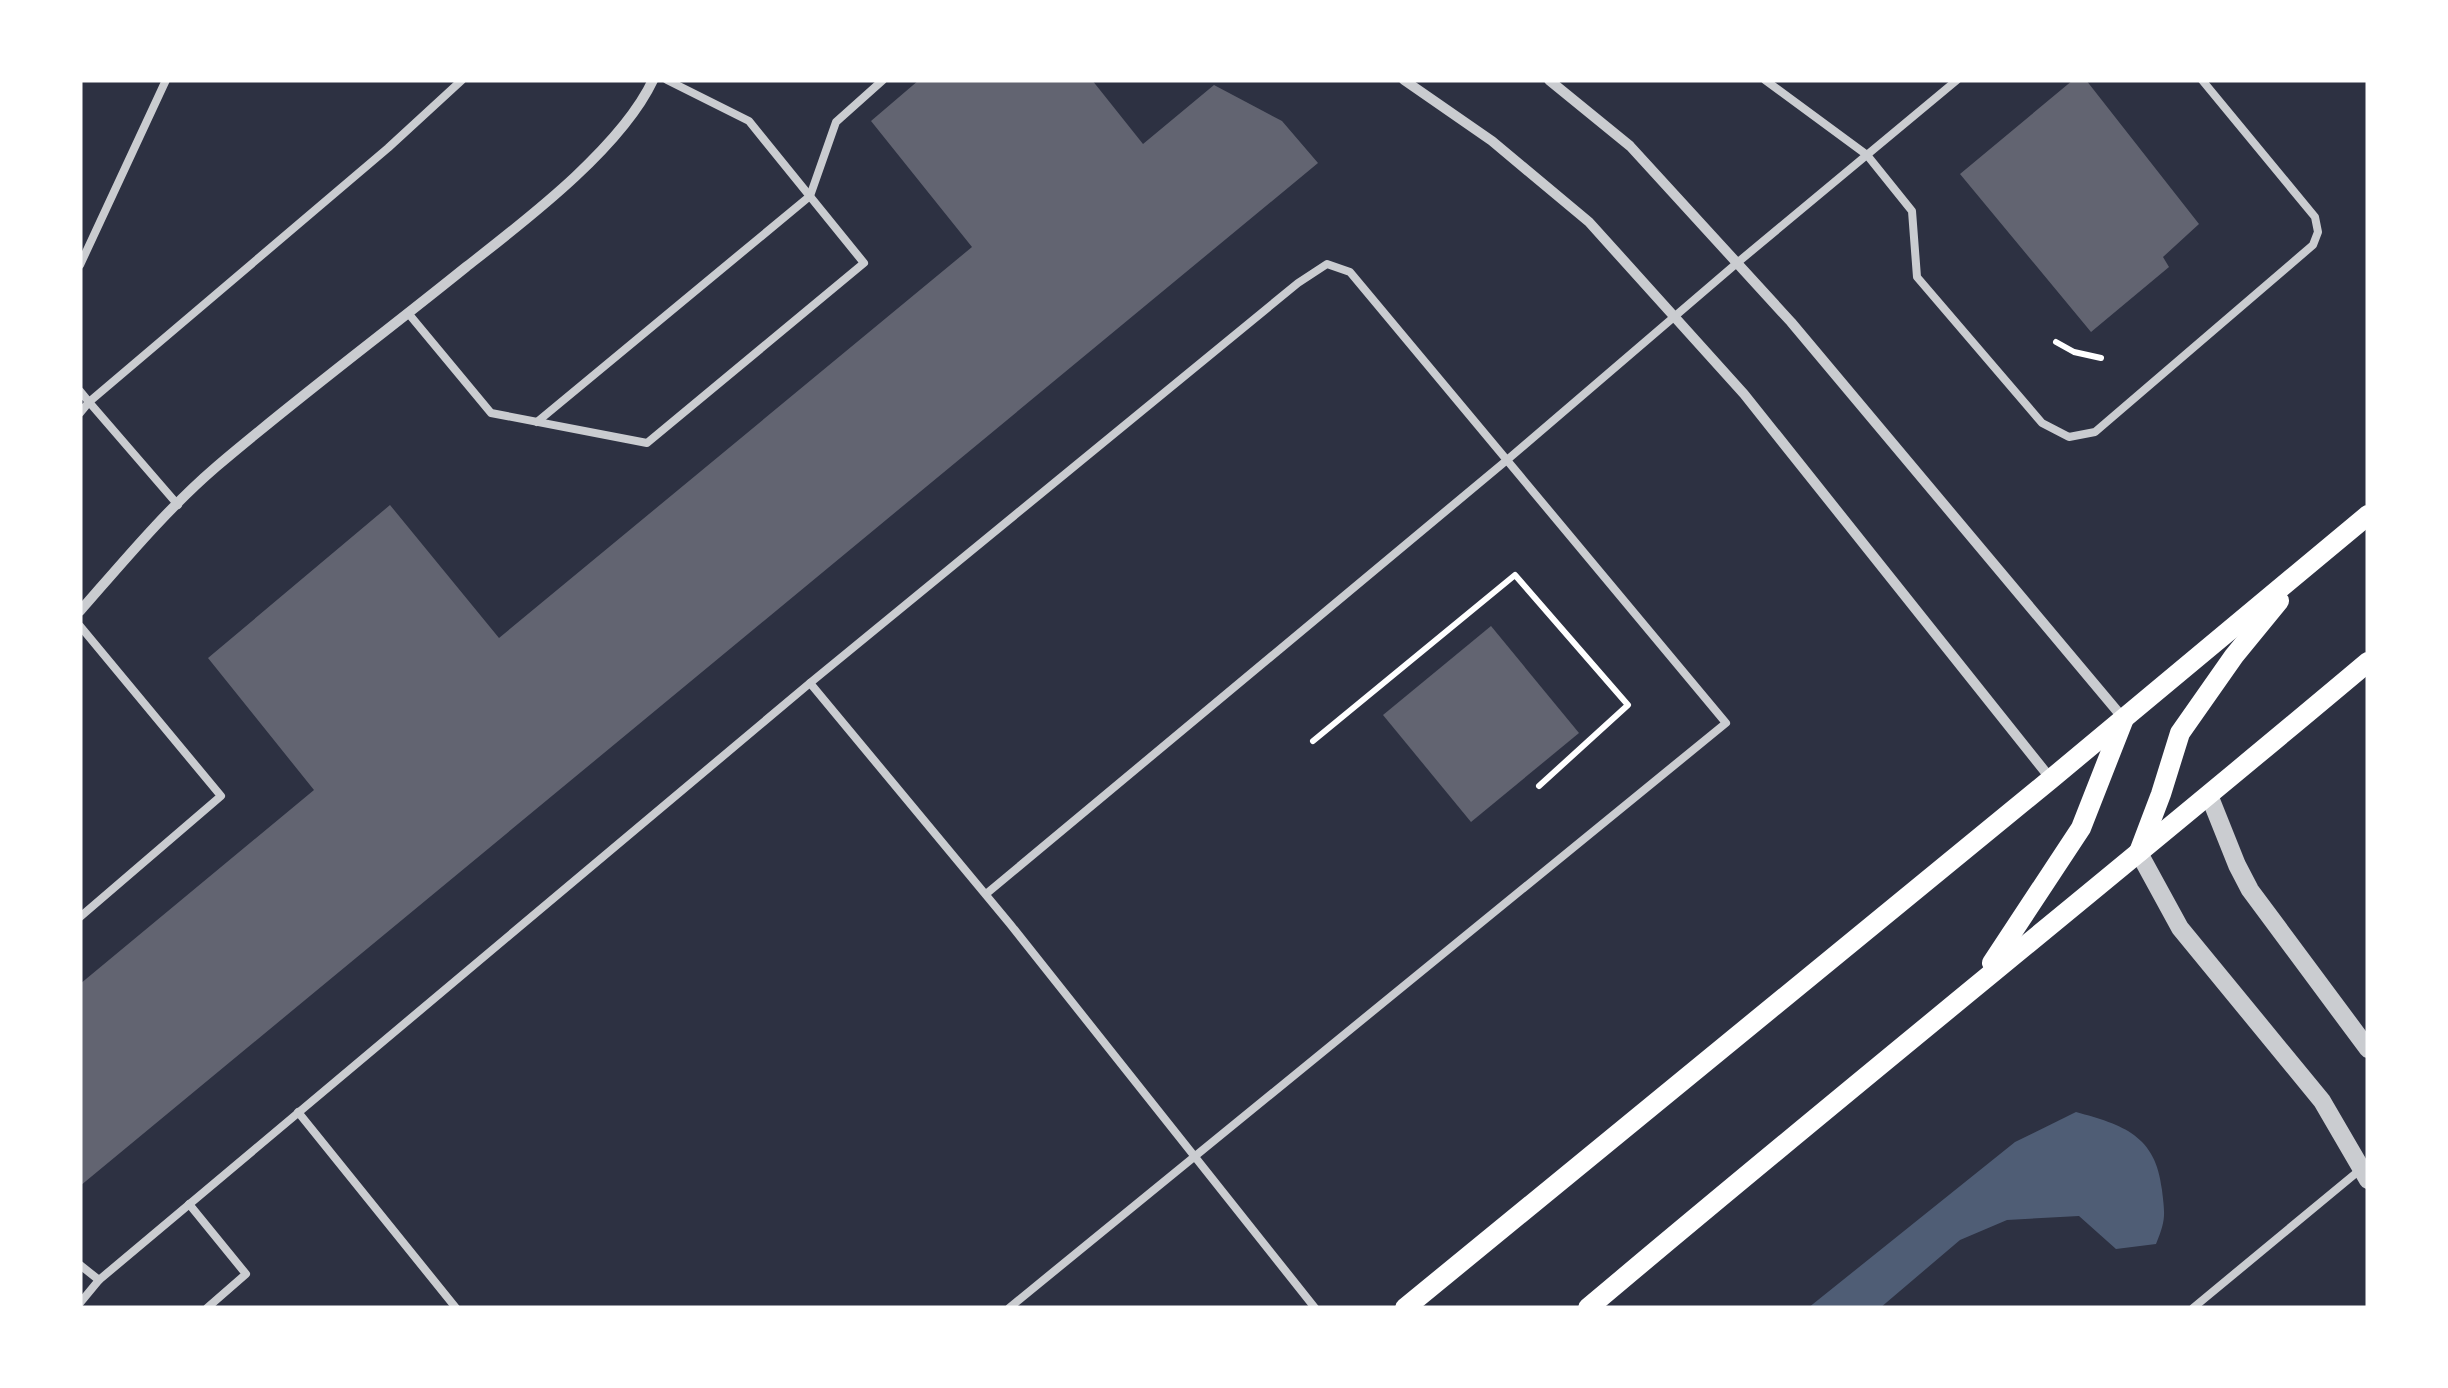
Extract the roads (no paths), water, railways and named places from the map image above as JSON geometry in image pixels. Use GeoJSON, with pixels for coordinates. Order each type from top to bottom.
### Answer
{"type":"FeatureCollection","features":[{"type":"Feature","properties":{"kind":"main road"},"geometry":{"type":"LineString","coordinates":[[1405,1308],[2368,515]]}},
{"type":"Feature","properties":{"kind":"main road"},"geometry":{"type":"LineString","coordinates":[[2139,853],[2180,733],[2234,656],[2313,562]]}},
{"type":"Feature","properties":{"kind":"main road"},"geometry":{"type":"LineString","coordinates":[[1588,1308],[2368,662]]}},
{"type":"Feature","properties":{"kind":"main road"},"geometry":{"type":"LineString","coordinates":[[1980,981],[2080,828],[2124,718]]}},
{"type":"Feature","properties":{"kind":"street"},"geometry":{"type":"LineString","coordinates":[[80,611],[131,552],[214,469],[516,227],[592,159],[642,104],[654,80]]}},
{"type":"Feature","properties":{"kind":"street"},"geometry":{"type":"LineString","coordinates":[[1404,80],[1492,141],[1589,222],[1744,394],[2051,779]]}},
{"type":"Feature","properties":{"kind":"street"},"geometry":{"type":"LineString","coordinates":[[1548,80],[1630,146],[1791,322],[2124,718]]}},
{"type":"Feature","properties":{"kind":"street"},"geometry":{"type":"LineString","coordinates":[[2209,795],[2250,890],[2368,1049]]}},
{"type":"Feature","properties":{"kind":"street"},"geometry":{"type":"LineString","coordinates":[[2139,853],[2180,928],[2322,1101],[2366,1170]]}},
{"type":"Feature","properties":{"kind":"lane"},"geometry":{"type":"LineString","coordinates":[[80,265],[166,80]]}},
{"type":"Feature","properties":{"kind":"lane"},"geometry":{"type":"LineString","coordinates":[[80,412],[462,80]]}},
{"type":"Feature","properties":{"kind":"lane"},"geometry":{"type":"LineString","coordinates":[[408,314],[491,413],[647,443],[864,263],[750,121],[667,80]]}},
{"type":"Feature","properties":{"kind":"lane"},"geometry":{"type":"LineString","coordinates":[[537,422],[810,196],[836,122],[882,80]]}},
{"type":"Feature","properties":{"kind":"lane"},"geometry":{"type":"LineString","coordinates":[[1766,80],[1867,155],[1912,211],[1917,277],[2042,423],[2069,437],[2095,432],[2313,245],[2318,232],[2315,216],[2202,80]]}},
{"type":"Feature","properties":{"kind":"lane"},"geometry":{"type":"LineString","coordinates":[[986,894],[1957,80]]}},
{"type":"Feature","properties":{"kind":"lane"},"geometry":{"type":"LineString","coordinates":[[80,1303],[99,1280],[810,683],[1327,264],[1350,272],[1726,722],[1009,1308]]}},
{"type":"Feature","properties":{"kind":"lane"},"geometry":{"type":"LineString","coordinates":[[80,391],[178,506]]}},
{"type":"Feature","properties":{"kind":"lane"},"geometry":{"type":"LineString","coordinates":[[80,626],[220,796],[80,916]]}},
{"type":"Feature","properties":{"kind":"lane"},"geometry":{"type":"LineString","coordinates":[[810,683],[986,894],[1315,1308]]}},
{"type":"Feature","properties":{"kind":"lane"},"geometry":{"type":"LineString","coordinates":[[298,1112],[456,1308]]}},
{"type":"Feature","properties":{"kind":"lane"},"geometry":{"type":"LineString","coordinates":[[2193,1308],[2366,1170]]}},
{"type":"Feature","properties":{"kind":"lane"},"geometry":{"type":"LineString","coordinates":[[189,1204],[246,1274],[207,1308]]}},
{"type":"Feature","properties":{"kind":"lane"},"geometry":{"type":"LineString","coordinates":[[80,1265],[99,1280]]}},
{"type":"Feature","properties":{"kind":"water"},"geometry":{"type":"Polygon","coordinates":[[[2076,1112],[2122,1128],[2153,1156],[2164,1212],[2156,1244],[2116,1249],[2079,1216],[2007,1220],[1960,1240],[1880,1308],[1808,1308],[2015,1142],[2076,1112]]]}}]}
